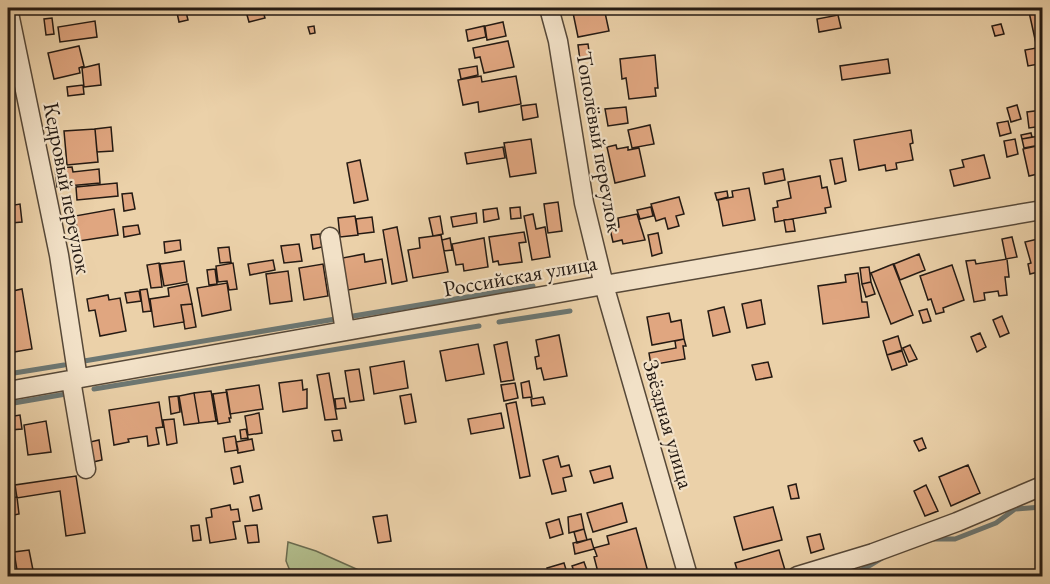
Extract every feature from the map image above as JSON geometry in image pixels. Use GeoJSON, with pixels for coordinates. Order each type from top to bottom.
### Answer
{"type":"FeatureCollection","features":[{"type":"Feature","properties":{"kind":"street","name":"Кедровый переулок"},"geometry":{"type":"LineString","coordinates":[[8,8],[58,255],[86,470]]}},
{"type":"Feature","properties":{"kind":"street","name":"Тополёвый переулок"},"geometry":{"type":"LineString","coordinates":[[549,8],[558,41],[584,203],[604,285]]}},
{"type":"Feature","properties":{"kind":"street","name":"Российская улица"},"geometry":{"type":"LineString","coordinates":[[8,391],[1042,210]]}},
{"type":"Feature","properties":{"kind":"street"},"geometry":{"type":"LineString","coordinates":[[330,237],[345,331]]}},
{"type":"Feature","properties":{"kind":"street","name":"Звёздная улица"},"geometry":{"type":"LineString","coordinates":[[604,285],[688,576]]}},
{"type":"Feature","properties":{"kind":"street"},"geometry":{"type":"LineString","coordinates":[[797,576],[873,553],[946,526],[1042,486]]}},
{"type":"Feature","properties":{"kind":"green space"},"geometry":{"type":"Polygon","coordinates":[[[288,542],[316,551],[372,576],[292,576],[286,561],[288,542]]]}},
{"type":"Feature","properties":{"kind":"building"},"geometry":{"type":"Polygon","coordinates":[[[35,8],[51,8],[51,10],[36,13],[35,8]]]}},
{"type":"Feature","properties":{"kind":"building"},"geometry":{"type":"Polygon","coordinates":[[[176,8],[185,8],[188,20],[179,22],[176,8]]]}},
{"type":"Feature","properties":{"kind":"building"},"geometry":{"type":"Polygon","coordinates":[[[203,8],[224,8],[204,12],[203,8]]]}},
{"type":"Feature","properties":{"kind":"building"},"geometry":{"type":"Polygon","coordinates":[[[245,8],[262,8],[265,18],[249,22],[245,8]]]}},
{"type":"Feature","properties":{"kind":"building"},"geometry":{"type":"Polygon","coordinates":[[[572,8],[604,8],[609,31],[578,37],[572,8]]]}},
{"type":"Feature","properties":{"kind":"building"},"geometry":{"type":"Polygon","coordinates":[[[1028,8],[1042,8],[1042,9],[1029,12],[1028,8]]]}},
{"type":"Feature","properties":{"kind":"building"},"geometry":{"type":"Polygon","coordinates":[[[1042,9],[1042,47],[1037,48],[1029,12],[1042,9]]]}},
{"type":"Feature","properties":{"kind":"building"},"geometry":{"type":"Polygon","coordinates":[[[838,15],[841,28],[819,32],[817,19],[838,15]]]}},
{"type":"Feature","properties":{"kind":"building"},"geometry":{"type":"Polygon","coordinates":[[[52,18],[54,34],[46,35],[44,19],[52,18]]]}},
{"type":"Feature","properties":{"kind":"building"},"geometry":{"type":"Polygon","coordinates":[[[95,21],[97,37],[60,42],[58,27],[95,21]]]}},
{"type":"Feature","properties":{"kind":"building"},"geometry":{"type":"Polygon","coordinates":[[[503,22],[506,36],[487,40],[485,26],[503,22]]]}},
{"type":"Feature","properties":{"kind":"building"},"geometry":{"type":"Polygon","coordinates":[[[1001,24],[1004,34],[995,36],[992,26],[1001,24]]]}},
{"type":"Feature","properties":{"kind":"building"},"geometry":{"type":"Polygon","coordinates":[[[314,26],[315,33],[310,34],[308,27],[314,26]]]}},
{"type":"Feature","properties":{"kind":"building"},"geometry":{"type":"Polygon","coordinates":[[[484,26],[486,37],[468,41],[466,30],[484,26]]]}},
{"type":"Feature","properties":{"kind":"building"},"geometry":{"type":"Polygon","coordinates":[[[508,41],[514,67],[484,73],[480,57],[475,58],[473,48],[508,41]]]}},
{"type":"Feature","properties":{"kind":"building"},"geometry":{"type":"Polygon","coordinates":[[[588,44],[590,58],[580,60],[578,45],[588,44]]]}},
{"type":"Feature","properties":{"kind":"building"},"geometry":{"type":"Polygon","coordinates":[[[79,46],[84,66],[79,68],[80,73],[54,79],[48,53],[79,46]]]}},
{"type":"Feature","properties":{"kind":"building"},"geometry":{"type":"Polygon","coordinates":[[[1036,48],[1039,64],[1028,66],[1025,50],[1036,48]]]}},
{"type":"Feature","properties":{"kind":"building"},"geometry":{"type":"Polygon","coordinates":[[[655,55],[658,88],[655,88],[656,96],[629,99],[626,78],[622,79],[620,59],[655,55]]]}},
{"type":"Feature","properties":{"kind":"building"},"geometry":{"type":"Polygon","coordinates":[[[888,59],[890,73],[842,80],[840,66],[888,59]]]}},
{"type":"Feature","properties":{"kind":"building"},"geometry":{"type":"Polygon","coordinates":[[[99,64],[101,85],[84,87],[82,68],[99,64]]]}},
{"type":"Feature","properties":{"kind":"building"},"geometry":{"type":"Polygon","coordinates":[[[477,66],[478,75],[461,79],[459,69],[477,66]]]}},
{"type":"Feature","properties":{"kind":"building"},"geometry":{"type":"Polygon","coordinates":[[[481,76],[482,82],[516,76],[521,104],[479,112],[478,102],[463,105],[458,80],[481,76]]]}},
{"type":"Feature","properties":{"kind":"building"},"geometry":{"type":"Polygon","coordinates":[[[83,85],[84,94],[68,96],[67,87],[83,85]]]}},
{"type":"Feature","properties":{"kind":"building"},"geometry":{"type":"Polygon","coordinates":[[[536,104],[538,117],[523,120],[521,106],[536,104]]]}},
{"type":"Feature","properties":{"kind":"building"},"geometry":{"type":"Polygon","coordinates":[[[1017,105],[1021,119],[1011,122],[1007,108],[1017,105]]]}},
{"type":"Feature","properties":{"kind":"building"},"geometry":{"type":"Polygon","coordinates":[[[626,107],[628,123],[608,126],[605,109],[626,107]]]}},
{"type":"Feature","properties":{"kind":"building"},"geometry":{"type":"Polygon","coordinates":[[[1042,110],[1042,126],[1029,128],[1027,112],[1042,110]]]}},
{"type":"Feature","properties":{"kind":"building"},"geometry":{"type":"Polygon","coordinates":[[[1008,121],[1011,133],[1000,136],[997,123],[1008,121]]]}},
{"type":"Feature","properties":{"kind":"building"},"geometry":{"type":"Polygon","coordinates":[[[650,125],[654,144],[632,148],[628,130],[650,125]]]}},
{"type":"Feature","properties":{"kind":"building"},"geometry":{"type":"Polygon","coordinates":[[[111,127],[113,151],[97,152],[95,129],[111,127]]]}},
{"type":"Feature","properties":{"kind":"building"},"geometry":{"type":"Polygon","coordinates":[[[95,129],[98,162],[67,165],[64,131],[95,129]]]}},
{"type":"Feature","properties":{"kind":"building"},"geometry":{"type":"Polygon","coordinates":[[[911,130],[913,143],[910,144],[913,160],[896,163],[897,169],[886,171],[885,165],[859,170],[854,140],[911,130]]]}},
{"type":"Feature","properties":{"kind":"building"},"geometry":{"type":"Polygon","coordinates":[[[1031,133],[1032,137],[1022,139],[1021,135],[1031,133]]]}},
{"type":"Feature","properties":{"kind":"building"},"geometry":{"type":"Polygon","coordinates":[[[1039,136],[1040,145],[1024,148],[1022,139],[1039,136]]]}},
{"type":"Feature","properties":{"kind":"building"},"geometry":{"type":"Polygon","coordinates":[[[531,139],[536,173],[510,177],[504,143],[531,139]]]}},
{"type":"Feature","properties":{"kind":"building"},"geometry":{"type":"Polygon","coordinates":[[[1015,139],[1018,154],[1007,157],[1004,141],[1015,139]]]}},
{"type":"Feature","properties":{"kind":"building"},"geometry":{"type":"Polygon","coordinates":[[[616,145],[617,149],[639,148],[645,176],[615,183],[607,147],[616,145]]]}},
{"type":"Feature","properties":{"kind":"building"},"geometry":{"type":"Polygon","coordinates":[[[1041,145],[1042,173],[1029,176],[1023,149],[1041,145]]]}},
{"type":"Feature","properties":{"kind":"building"},"geometry":{"type":"Polygon","coordinates":[[[503,147],[505,158],[467,164],[465,153],[503,147]]]}},
{"type":"Feature","properties":{"kind":"building"},"geometry":{"type":"Polygon","coordinates":[[[984,155],[990,178],[954,186],[950,170],[964,167],[962,160],[984,155]]]}},
{"type":"Feature","properties":{"kind":"building"},"geometry":{"type":"Polygon","coordinates":[[[842,158],[846,181],[835,184],[830,160],[842,158]]]}},
{"type":"Feature","properties":{"kind":"building"},"geometry":{"type":"Polygon","coordinates":[[[360,160],[368,200],[354,203],[347,163],[360,160]]]}},
{"type":"Feature","properties":{"kind":"building"},"geometry":{"type":"Polygon","coordinates":[[[72,167],[73,172],[99,169],[100,183],[57,187],[55,168],[72,167]]]}},
{"type":"Feature","properties":{"kind":"building"},"geometry":{"type":"Polygon","coordinates":[[[783,169],[785,180],[765,184],[763,173],[783,169]]]}},
{"type":"Feature","properties":{"kind":"building"},"geometry":{"type":"Polygon","coordinates":[[[820,176],[822,188],[827,187],[831,207],[825,208],[826,213],[775,222],[773,208],[778,207],[777,201],[791,198],[788,182],[820,176]]]}},
{"type":"Feature","properties":{"kind":"building"},"geometry":{"type":"Polygon","coordinates":[[[117,183],[118,196],[77,200],[76,187],[117,183]]]}},
{"type":"Feature","properties":{"kind":"building"},"geometry":{"type":"Polygon","coordinates":[[[749,188],[755,220],[723,226],[718,200],[733,197],[732,191],[749,188]]]}},
{"type":"Feature","properties":{"kind":"building"},"geometry":{"type":"Polygon","coordinates":[[[727,191],[728,197],[717,200],[715,193],[727,191]]]}},
{"type":"Feature","properties":{"kind":"building"},"geometry":{"type":"Polygon","coordinates":[[[132,193],[135,209],[124,211],[122,194],[132,193]]]}},
{"type":"Feature","properties":{"kind":"building"},"geometry":{"type":"Polygon","coordinates":[[[679,197],[684,214],[676,216],[679,226],[668,229],[665,218],[656,221],[651,204],[679,197]]]}},
{"type":"Feature","properties":{"kind":"building"},"geometry":{"type":"Polygon","coordinates":[[[558,202],[562,231],[548,233],[544,204],[558,202]]]}},
{"type":"Feature","properties":{"kind":"building"},"geometry":{"type":"Polygon","coordinates":[[[20,204],[22,222],[11,223],[8,206],[20,204]]]}},
{"type":"Feature","properties":{"kind":"building"},"geometry":{"type":"Polygon","coordinates":[[[520,207],[521,218],[511,219],[510,208],[520,207]]]}},
{"type":"Feature","properties":{"kind":"building"},"geometry":{"type":"Polygon","coordinates":[[[651,207],[653,216],[640,219],[637,210],[651,207]]]}},
{"type":"Feature","properties":{"kind":"building"},"geometry":{"type":"Polygon","coordinates":[[[497,208],[499,219],[484,222],[483,210],[497,208]]]}},
{"type":"Feature","properties":{"kind":"building"},"geometry":{"type":"Polygon","coordinates":[[[114,209],[118,235],[79,241],[75,216],[114,209]]]}},
{"type":"Feature","properties":{"kind":"building"},"geometry":{"type":"Polygon","coordinates":[[[476,213],[477,223],[453,227],[451,217],[476,213]]]}},
{"type":"Feature","properties":{"kind":"building"},"geometry":{"type":"Polygon","coordinates":[[[533,214],[536,229],[545,227],[550,257],[532,260],[524,216],[533,214]]]}},
{"type":"Feature","properties":{"kind":"building"},"geometry":{"type":"Polygon","coordinates":[[[637,214],[645,240],[623,244],[622,240],[613,242],[610,229],[619,227],[618,218],[637,214]]]}},
{"type":"Feature","properties":{"kind":"building"},"geometry":{"type":"Polygon","coordinates":[[[355,216],[358,235],[340,237],[338,218],[355,216]]]}},
{"type":"Feature","properties":{"kind":"building"},"geometry":{"type":"Polygon","coordinates":[[[440,216],[443,234],[433,236],[429,218],[440,216]]]}},
{"type":"Feature","properties":{"kind":"building"},"geometry":{"type":"Polygon","coordinates":[[[372,217],[374,232],[358,234],[356,219],[372,217]]]}},
{"type":"Feature","properties":{"kind":"building"},"geometry":{"type":"Polygon","coordinates":[[[793,219],[795,231],[786,232],[784,220],[793,219]]]}},
{"type":"Feature","properties":{"kind":"building"},"geometry":{"type":"Polygon","coordinates":[[[138,225],[140,234],[124,237],[123,227],[138,225]]]}},
{"type":"Feature","properties":{"kind":"building"},"geometry":{"type":"Polygon","coordinates":[[[397,227],[407,281],[392,284],[383,230],[397,227]]]}},
{"type":"Feature","properties":{"kind":"building"},"geometry":{"type":"Polygon","coordinates":[[[524,232],[526,242],[519,243],[522,262],[499,265],[498,261],[493,262],[489,237],[524,232]]]}},
{"type":"Feature","properties":{"kind":"building"},"geometry":{"type":"Polygon","coordinates":[[[658,233],[662,253],[652,256],[648,235],[658,233]]]}},
{"type":"Feature","properties":{"kind":"building"},"geometry":{"type":"Polygon","coordinates":[[[320,234],[322,247],[313,249],[311,235],[320,234]]]}},
{"type":"Feature","properties":{"kind":"building"},"geometry":{"type":"Polygon","coordinates":[[[441,235],[448,272],[413,278],[408,250],[420,248],[419,238],[441,235]]]}},
{"type":"Feature","properties":{"kind":"building"},"geometry":{"type":"Polygon","coordinates":[[[1012,237],[1017,257],[1006,259],[1002,239],[1012,237]]]}},
{"type":"Feature","properties":{"kind":"building"},"geometry":{"type":"Polygon","coordinates":[[[450,238],[452,250],[444,251],[442,240],[450,238]]]}},
{"type":"Feature","properties":{"kind":"building"},"geometry":{"type":"Polygon","coordinates":[[[484,238],[488,267],[464,271],[463,264],[456,265],[452,244],[484,238]]]}},
{"type":"Feature","properties":{"kind":"building"},"geometry":{"type":"Polygon","coordinates":[[[1042,238],[1042,271],[1030,274],[1028,264],[1031,263],[1025,242],[1042,238]]]}},
{"type":"Feature","properties":{"kind":"building"},"geometry":{"type":"Polygon","coordinates":[[[180,240],[181,250],[165,253],[164,242],[180,240]]]}},
{"type":"Feature","properties":{"kind":"building"},"geometry":{"type":"Polygon","coordinates":[[[299,244],[302,261],[284,263],[281,246],[299,244]]]}},
{"type":"Feature","properties":{"kind":"building"},"geometry":{"type":"Polygon","coordinates":[[[229,247],[231,262],[220,263],[218,248],[229,247]]]}},
{"type":"Feature","properties":{"kind":"building"},"geometry":{"type":"Polygon","coordinates":[[[364,254],[365,262],[382,259],[386,283],[343,291],[337,259],[364,254]]]}},
{"type":"Feature","properties":{"kind":"building"},"geometry":{"type":"Polygon","coordinates":[[[919,254],[925,270],[900,280],[894,264],[919,254]]]}},
{"type":"Feature","properties":{"kind":"building"},"geometry":{"type":"Polygon","coordinates":[[[1007,259],[1009,277],[1005,277],[1007,295],[999,296],[998,291],[984,293],[985,300],[974,302],[966,261],[975,260],[976,264],[1007,259]]]}},
{"type":"Feature","properties":{"kind":"building"},"geometry":{"type":"Polygon","coordinates":[[[273,260],[275,270],[250,275],[248,264],[273,260]]]}},
{"type":"Feature","properties":{"kind":"building"},"geometry":{"type":"Polygon","coordinates":[[[184,261],[187,282],[164,286],[160,264],[184,261]]]}},
{"type":"Feature","properties":{"kind":"building"},"geometry":{"type":"Polygon","coordinates":[[[159,263],[162,287],[151,288],[147,265],[159,263]]]}},
{"type":"Feature","properties":{"kind":"building"},"geometry":{"type":"Polygon","coordinates":[[[233,263],[237,289],[229,290],[227,281],[218,282],[216,266],[233,263]]]}},
{"type":"Feature","properties":{"kind":"building"},"geometry":{"type":"Polygon","coordinates":[[[323,264],[328,296],[304,300],[299,268],[323,264]]]}},
{"type":"Feature","properties":{"kind":"building"},"geometry":{"type":"Polygon","coordinates":[[[893,264],[913,315],[891,324],[871,273],[893,264]]]}},
{"type":"Feature","properties":{"kind":"building"},"geometry":{"type":"Polygon","coordinates":[[[952,265],[964,300],[943,308],[944,312],[936,314],[931,299],[928,300],[920,276],[952,265]]]}},
{"type":"Feature","properties":{"kind":"building"},"geometry":{"type":"Polygon","coordinates":[[[869,267],[871,282],[862,284],[860,268],[869,267]]]}},
{"type":"Feature","properties":{"kind":"building"},"geometry":{"type":"Polygon","coordinates":[[[215,269],[217,284],[209,285],[207,270],[215,269]]]}},
{"type":"Feature","properties":{"kind":"building"},"geometry":{"type":"Polygon","coordinates":[[[288,271],[292,301],[270,304],[266,274],[288,271]]]}},
{"type":"Feature","properties":{"kind":"building"},"geometry":{"type":"Polygon","coordinates":[[[858,273],[862,302],[867,302],[869,317],[823,324],[818,286],[846,282],[845,275],[858,273]]]}},
{"type":"Feature","properties":{"kind":"building"},"geometry":{"type":"Polygon","coordinates":[[[871,282],[875,294],[866,297],[862,284],[871,282]]]}},
{"type":"Feature","properties":{"kind":"building"},"geometry":{"type":"Polygon","coordinates":[[[227,283],[231,310],[202,316],[197,288],[227,283]]]}},
{"type":"Feature","properties":{"kind":"building"},"geometry":{"type":"Polygon","coordinates":[[[188,284],[192,304],[181,305],[184,322],[154,327],[150,299],[169,296],[168,288],[188,284]]]}},
{"type":"Feature","properties":{"kind":"building"},"geometry":{"type":"Polygon","coordinates":[[[22,289],[32,349],[8,353],[8,292],[22,289]]]}},
{"type":"Feature","properties":{"kind":"building"},"geometry":{"type":"Polygon","coordinates":[[[147,289],[151,311],[143,312],[140,290],[147,289]]]}},
{"type":"Feature","properties":{"kind":"building"},"geometry":{"type":"Polygon","coordinates":[[[139,291],[141,301],[127,303],[125,293],[139,291]]]}},
{"type":"Feature","properties":{"kind":"building"},"geometry":{"type":"Polygon","coordinates":[[[108,295],[109,300],[120,298],[126,331],[100,336],[95,310],[89,311],[87,299],[108,295]]]}},
{"type":"Feature","properties":{"kind":"building"},"geometry":{"type":"Polygon","coordinates":[[[761,300],[765,324],[747,328],[742,304],[761,300]]]}},
{"type":"Feature","properties":{"kind":"building"},"geometry":{"type":"Polygon","coordinates":[[[192,304],[196,327],[185,329],[181,305],[192,304]]]}},
{"type":"Feature","properties":{"kind":"building"},"geometry":{"type":"Polygon","coordinates":[[[724,307],[730,332],[713,336],[708,311],[724,307]]]}},
{"type":"Feature","properties":{"kind":"building"},"geometry":{"type":"Polygon","coordinates":[[[927,309],[931,321],[923,323],[919,311],[927,309]]]}},
{"type":"Feature","properties":{"kind":"building"},"geometry":{"type":"Polygon","coordinates":[[[669,313],[671,322],[681,320],[684,339],[652,345],[647,317],[669,313]]]}},
{"type":"Feature","properties":{"kind":"building"},"geometry":{"type":"Polygon","coordinates":[[[1002,316],[1009,333],[1000,337],[993,320],[1002,316]]]}},
{"type":"Feature","properties":{"kind":"building"},"geometry":{"type":"Polygon","coordinates":[[[980,333],[986,347],[977,352],[971,337],[980,333]]]}},
{"type":"Feature","properties":{"kind":"building"},"geometry":{"type":"Polygon","coordinates":[[[559,335],[567,376],[544,380],[541,368],[537,369],[535,357],[539,356],[536,340],[559,335]]]}},
{"type":"Feature","properties":{"kind":"building"},"geometry":{"type":"Polygon","coordinates":[[[898,336],[902,350],[887,355],[883,341],[898,336]]]}},
{"type":"Feature","properties":{"kind":"building"},"geometry":{"type":"Polygon","coordinates":[[[684,339],[685,359],[651,365],[649,353],[676,348],[675,341],[684,339]]]}},
{"type":"Feature","properties":{"kind":"building"},"geometry":{"type":"Polygon","coordinates":[[[507,342],[514,380],[501,382],[494,345],[507,342]]]}},
{"type":"Feature","properties":{"kind":"building"},"geometry":{"type":"Polygon","coordinates":[[[478,344],[484,374],[446,381],[440,351],[478,344]]]}},
{"type":"Feature","properties":{"kind":"building"},"geometry":{"type":"Polygon","coordinates":[[[910,345],[917,359],[909,362],[903,348],[910,345]]]}},
{"type":"Feature","properties":{"kind":"building"},"geometry":{"type":"Polygon","coordinates":[[[902,351],[907,365],[892,370],[887,355],[902,351]]]}},
{"type":"Feature","properties":{"kind":"building"},"geometry":{"type":"Polygon","coordinates":[[[404,361],[408,388],[374,394],[370,367],[404,361]]]}},
{"type":"Feature","properties":{"kind":"building"},"geometry":{"type":"Polygon","coordinates":[[[768,362],[772,377],[756,380],[752,365],[768,362]]]}},
{"type":"Feature","properties":{"kind":"building"},"geometry":{"type":"Polygon","coordinates":[[[359,369],[364,400],[350,402],[345,371],[359,369]]]}},
{"type":"Feature","properties":{"kind":"building"},"geometry":{"type":"Polygon","coordinates":[[[329,373],[337,419],[325,420],[317,375],[329,373]]]}},
{"type":"Feature","properties":{"kind":"building"},"geometry":{"type":"Polygon","coordinates":[[[302,380],[303,390],[307,389],[307,408],[283,412],[279,383],[302,380]]]}},
{"type":"Feature","properties":{"kind":"building"},"geometry":{"type":"Polygon","coordinates":[[[529,381],[532,397],[523,398],[521,383],[529,381]]]}},
{"type":"Feature","properties":{"kind":"building"},"geometry":{"type":"Polygon","coordinates":[[[515,383],[518,398],[504,401],[501,385],[515,383]]]}},
{"type":"Feature","properties":{"kind":"building"},"geometry":{"type":"Polygon","coordinates":[[[259,385],[263,409],[230,414],[226,390],[259,385]]]}},
{"type":"Feature","properties":{"kind":"building"},"geometry":{"type":"Polygon","coordinates":[[[211,391],[216,421],[199,423],[194,393],[211,391]]]}},
{"type":"Feature","properties":{"kind":"building"},"geometry":{"type":"Polygon","coordinates":[[[227,392],[230,422],[218,424],[213,394],[227,392]]]}},
{"type":"Feature","properties":{"kind":"building"},"geometry":{"type":"Polygon","coordinates":[[[194,393],[199,423],[184,425],[179,396],[194,393]]]}},
{"type":"Feature","properties":{"kind":"building"},"geometry":{"type":"Polygon","coordinates":[[[411,394],[416,422],[405,424],[400,396],[411,394]]]}},
{"type":"Feature","properties":{"kind":"building"},"geometry":{"type":"Polygon","coordinates":[[[178,396],[180,412],[171,414],[169,397],[178,396]]]}},
{"type":"Feature","properties":{"kind":"building"},"geometry":{"type":"Polygon","coordinates":[[[543,397],[545,404],[532,406],[531,399],[543,397]]]}},
{"type":"Feature","properties":{"kind":"building"},"geometry":{"type":"Polygon","coordinates":[[[344,398],[346,408],[336,409],[335,399],[344,398]]]}},
{"type":"Feature","properties":{"kind":"building"},"geometry":{"type":"Polygon","coordinates":[[[159,402],[163,427],[156,428],[159,444],[148,446],[147,436],[128,439],[129,442],[114,445],[109,410],[159,402]]]}},
{"type":"Feature","properties":{"kind":"building"},"geometry":{"type":"Polygon","coordinates":[[[516,402],[530,476],[520,478],[506,404],[516,402]]]}},
{"type":"Feature","properties":{"kind":"building"},"geometry":{"type":"Polygon","coordinates":[[[259,413],[262,433],[248,435],[245,416],[259,413]]]}},
{"type":"Feature","properties":{"kind":"building"},"geometry":{"type":"Polygon","coordinates":[[[501,413],[504,428],[471,434],[468,419],[501,413]]]}},
{"type":"Feature","properties":{"kind":"building"},"geometry":{"type":"Polygon","coordinates":[[[20,415],[22,429],[10,430],[14,460],[8,461],[8,417],[20,415]]]}},
{"type":"Feature","properties":{"kind":"building"},"geometry":{"type":"Polygon","coordinates":[[[174,419],[177,443],[167,445],[163,420],[174,419]]]}},
{"type":"Feature","properties":{"kind":"building"},"geometry":{"type":"Polygon","coordinates":[[[46,421],[51,452],[28,455],[24,425],[46,421]]]}},
{"type":"Feature","properties":{"kind":"building"},"geometry":{"type":"Polygon","coordinates":[[[246,429],[248,438],[241,439],[240,430],[246,429]]]}},
{"type":"Feature","properties":{"kind":"building"},"geometry":{"type":"Polygon","coordinates":[[[340,430],[342,440],[334,441],[332,431],[340,430]]]}},
{"type":"Feature","properties":{"kind":"building"},"geometry":{"type":"Polygon","coordinates":[[[235,436],[238,450],[225,452],[223,438],[235,436]]]}},
{"type":"Feature","properties":{"kind":"building"},"geometry":{"type":"Polygon","coordinates":[[[922,438],[926,448],[919,451],[914,441],[922,438]]]}},
{"type":"Feature","properties":{"kind":"building"},"geometry":{"type":"Polygon","coordinates":[[[252,439],[254,450],[238,453],[236,442],[252,439]]]}},
{"type":"Feature","properties":{"kind":"building"},"geometry":{"type":"Polygon","coordinates":[[[99,440],[102,460],[93,462],[90,442],[99,440]]]}},
{"type":"Feature","properties":{"kind":"building"},"geometry":{"type":"Polygon","coordinates":[[[558,456],[561,467],[569,465],[572,476],[563,478],[566,491],[552,494],[543,460],[558,456]]]}},
{"type":"Feature","properties":{"kind":"building"},"geometry":{"type":"Polygon","coordinates":[[[968,465],[980,493],[951,506],[939,477],[968,465]]]}},
{"type":"Feature","properties":{"kind":"building"},"geometry":{"type":"Polygon","coordinates":[[[240,466],[243,482],[234,484],[231,468],[240,466]]]}},
{"type":"Feature","properties":{"kind":"building"},"geometry":{"type":"Polygon","coordinates":[[[610,466],[613,478],[594,483],[590,471],[610,466]]]}},
{"type":"Feature","properties":{"kind":"building"},"geometry":{"type":"Polygon","coordinates":[[[76,476],[85,533],[66,536],[60,491],[17,498],[15,485],[76,476]]]}},
{"type":"Feature","properties":{"kind":"building"},"geometry":{"type":"Polygon","coordinates":[[[796,484],[799,498],[791,499],[788,486],[796,484]]]}},
{"type":"Feature","properties":{"kind":"building"},"geometry":{"type":"Polygon","coordinates":[[[926,485],[938,511],[925,516],[914,491],[926,485]]]}},
{"type":"Feature","properties":{"kind":"building"},"geometry":{"type":"Polygon","coordinates":[[[259,495],[262,509],[253,511],[250,497],[259,495]]]}},
{"type":"Feature","properties":{"kind":"building"},"geometry":{"type":"Polygon","coordinates":[[[17,497],[19,514],[9,516],[8,498],[17,497]]]}},
{"type":"Feature","properties":{"kind":"building"},"geometry":{"type":"Polygon","coordinates":[[[622,503],[627,522],[593,532],[587,513],[622,503]]]}},
{"type":"Feature","properties":{"kind":"building"},"geometry":{"type":"Polygon","coordinates":[[[230,505],[231,510],[238,509],[240,521],[233,522],[236,539],[210,543],[206,518],[212,517],[211,509],[230,505]]]}},
{"type":"Feature","properties":{"kind":"building"},"geometry":{"type":"Polygon","coordinates":[[[773,507],[782,540],[743,550],[734,517],[773,507]]]}},
{"type":"Feature","properties":{"kind":"building"},"geometry":{"type":"Polygon","coordinates":[[[581,514],[584,529],[569,533],[568,517],[581,514]]]}},
{"type":"Feature","properties":{"kind":"building"},"geometry":{"type":"Polygon","coordinates":[[[387,515],[391,541],[378,543],[373,517],[387,515]]]}},
{"type":"Feature","properties":{"kind":"building"},"geometry":{"type":"Polygon","coordinates":[[[559,519],[563,534],[550,538],[546,523],[559,519]]]}},
{"type":"Feature","properties":{"kind":"building"},"geometry":{"type":"Polygon","coordinates":[[[199,525],[201,540],[193,541],[191,526],[199,525]]]}},
{"type":"Feature","properties":{"kind":"building"},"geometry":{"type":"Polygon","coordinates":[[[257,525],[259,542],[248,543],[245,526],[257,525]]]}},
{"type":"Feature","properties":{"kind":"building"},"geometry":{"type":"Polygon","coordinates":[[[636,528],[648,572],[632,576],[599,576],[594,548],[609,544],[607,536],[636,528]]]}},
{"type":"Feature","properties":{"kind":"building"},"geometry":{"type":"Polygon","coordinates":[[[584,529],[587,540],[577,543],[574,532],[584,529]]]}},
{"type":"Feature","properties":{"kind":"building"},"geometry":{"type":"Polygon","coordinates":[[[820,534],[824,549],[811,553],[807,537],[820,534]]]}},
{"type":"Feature","properties":{"kind":"building"},"geometry":{"type":"Polygon","coordinates":[[[591,539],[594,549],[575,554],[573,543],[591,539]]]}},
{"type":"Feature","properties":{"kind":"building"},"geometry":{"type":"Polygon","coordinates":[[[29,550],[34,575],[18,576],[14,552],[29,550]]]}},
{"type":"Feature","properties":{"kind":"building"},"geometry":{"type":"Polygon","coordinates":[[[779,550],[785,570],[763,576],[739,576],[735,563],[779,550]]]}},
{"type":"Feature","properties":{"kind":"building"},"geometry":{"type":"Polygon","coordinates":[[[584,562],[589,576],[576,576],[572,566],[584,562]]]}},
{"type":"Feature","properties":{"kind":"building"},"geometry":{"type":"Polygon","coordinates":[[[564,563],[568,576],[550,576],[547,568],[564,563]]]}},
{"type":"Feature","properties":{"kind":"waterway"},"geometry":{"type":"LineString","coordinates":[[84,361],[533,286]]}},
{"type":"Feature","properties":{"kind":"waterway"},"geometry":{"type":"LineString","coordinates":[[499,322],[570,311]]}},
{"type":"Feature","properties":{"kind":"waterway"},"geometry":{"type":"LineString","coordinates":[[94,389],[479,326]]}},
{"type":"Feature","properties":{"kind":"waterway"},"geometry":{"type":"LineString","coordinates":[[8,374],[64,365]]}},
{"type":"Feature","properties":{"kind":"waterway"},"geometry":{"type":"LineString","coordinates":[[8,404],[66,394]]}},
{"type":"Feature","properties":{"kind":"waterway"},"geometry":{"type":"LineString","coordinates":[[929,539],[955,539],[996,523],[1015,509],[1042,507]]}},
{"type":"Feature","properties":{"kind":"waterway"},"geometry":{"type":"LineString","coordinates":[[846,576],[857,573],[882,558]]}}]}
